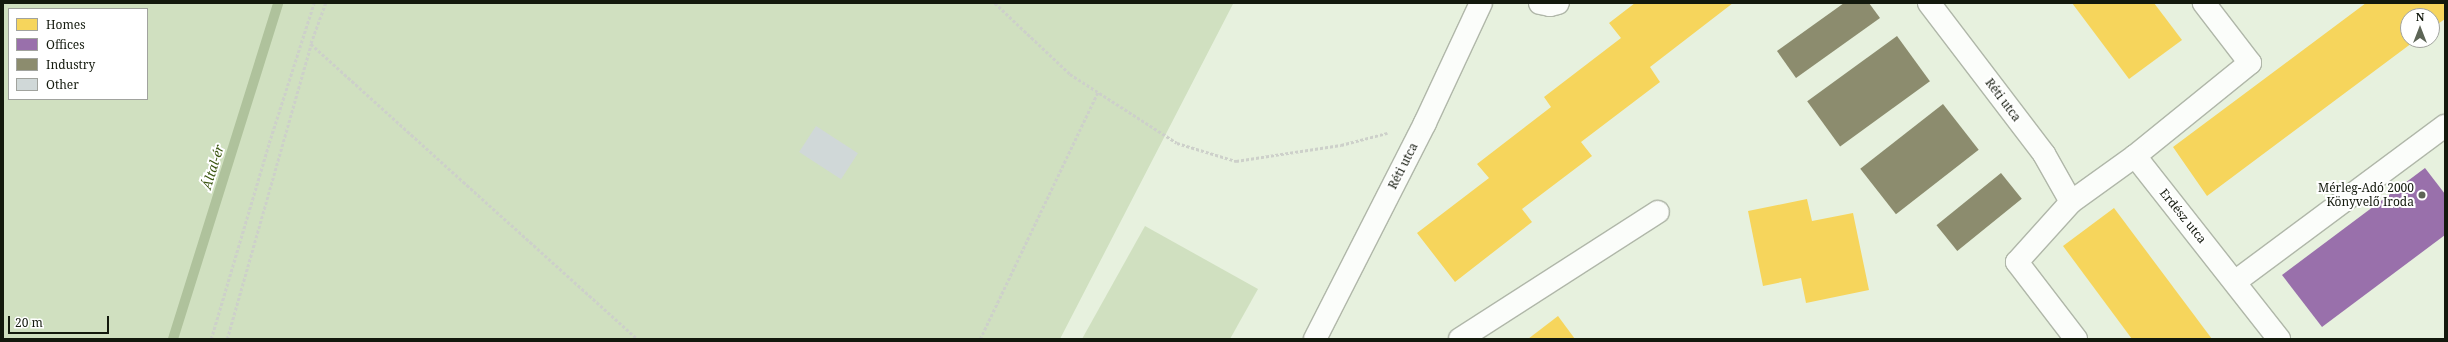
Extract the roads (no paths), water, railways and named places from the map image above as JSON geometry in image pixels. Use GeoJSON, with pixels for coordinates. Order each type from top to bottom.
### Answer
{"type":"FeatureCollection","features":[{"type":"Feature","properties":{"kind":"street","name":"Réti utca"},"geometry":{"type":"LineString","coordinates":[[1320,335],[1425,123],[1481,3]]}},
{"type":"Feature","properties":{"kind":"street"},"geometry":{"type":"LineString","coordinates":[[1540,3],[1550,5],[1558,3]]}},
{"type":"Feature","properties":{"kind":"street","name":"Réti utca"},"geometry":{"type":"LineString","coordinates":[[1929,3],[2044,154],[2071,202]]}},
{"type":"Feature","properties":{"kind":"street"},"geometry":{"type":"LineString","coordinates":[[2076,339],[2017,262],[2071,202],[2135,156],[2250,63],[2204,3]]}},
{"type":"Feature","properties":{"kind":"street"},"geometry":{"type":"LineString","coordinates":[[2236,281],[2445,126]]}},
{"type":"Feature","properties":{"kind":"street","name":"Erdész utca"},"geometry":{"type":"LineString","coordinates":[[2135,156],[2236,281],[2279,339]]}},
{"type":"Feature","properties":{"kind":"street"},"geometry":{"type":"LineString","coordinates":[[1460,339],[1658,212]]}},
{"type":"Feature","properties":{"kind":"waterway","name":"Által-ér"},"geometry":{"type":"LineString","coordinates":[[173,339],[278,3]]}},
{"type":"Feature","properties":{"kind":"place","name":"Mérleg-Adó 2000 Könyvelő Iroda"},"geometry":{"type":"Point","coordinates":[2422,195]}}]}
